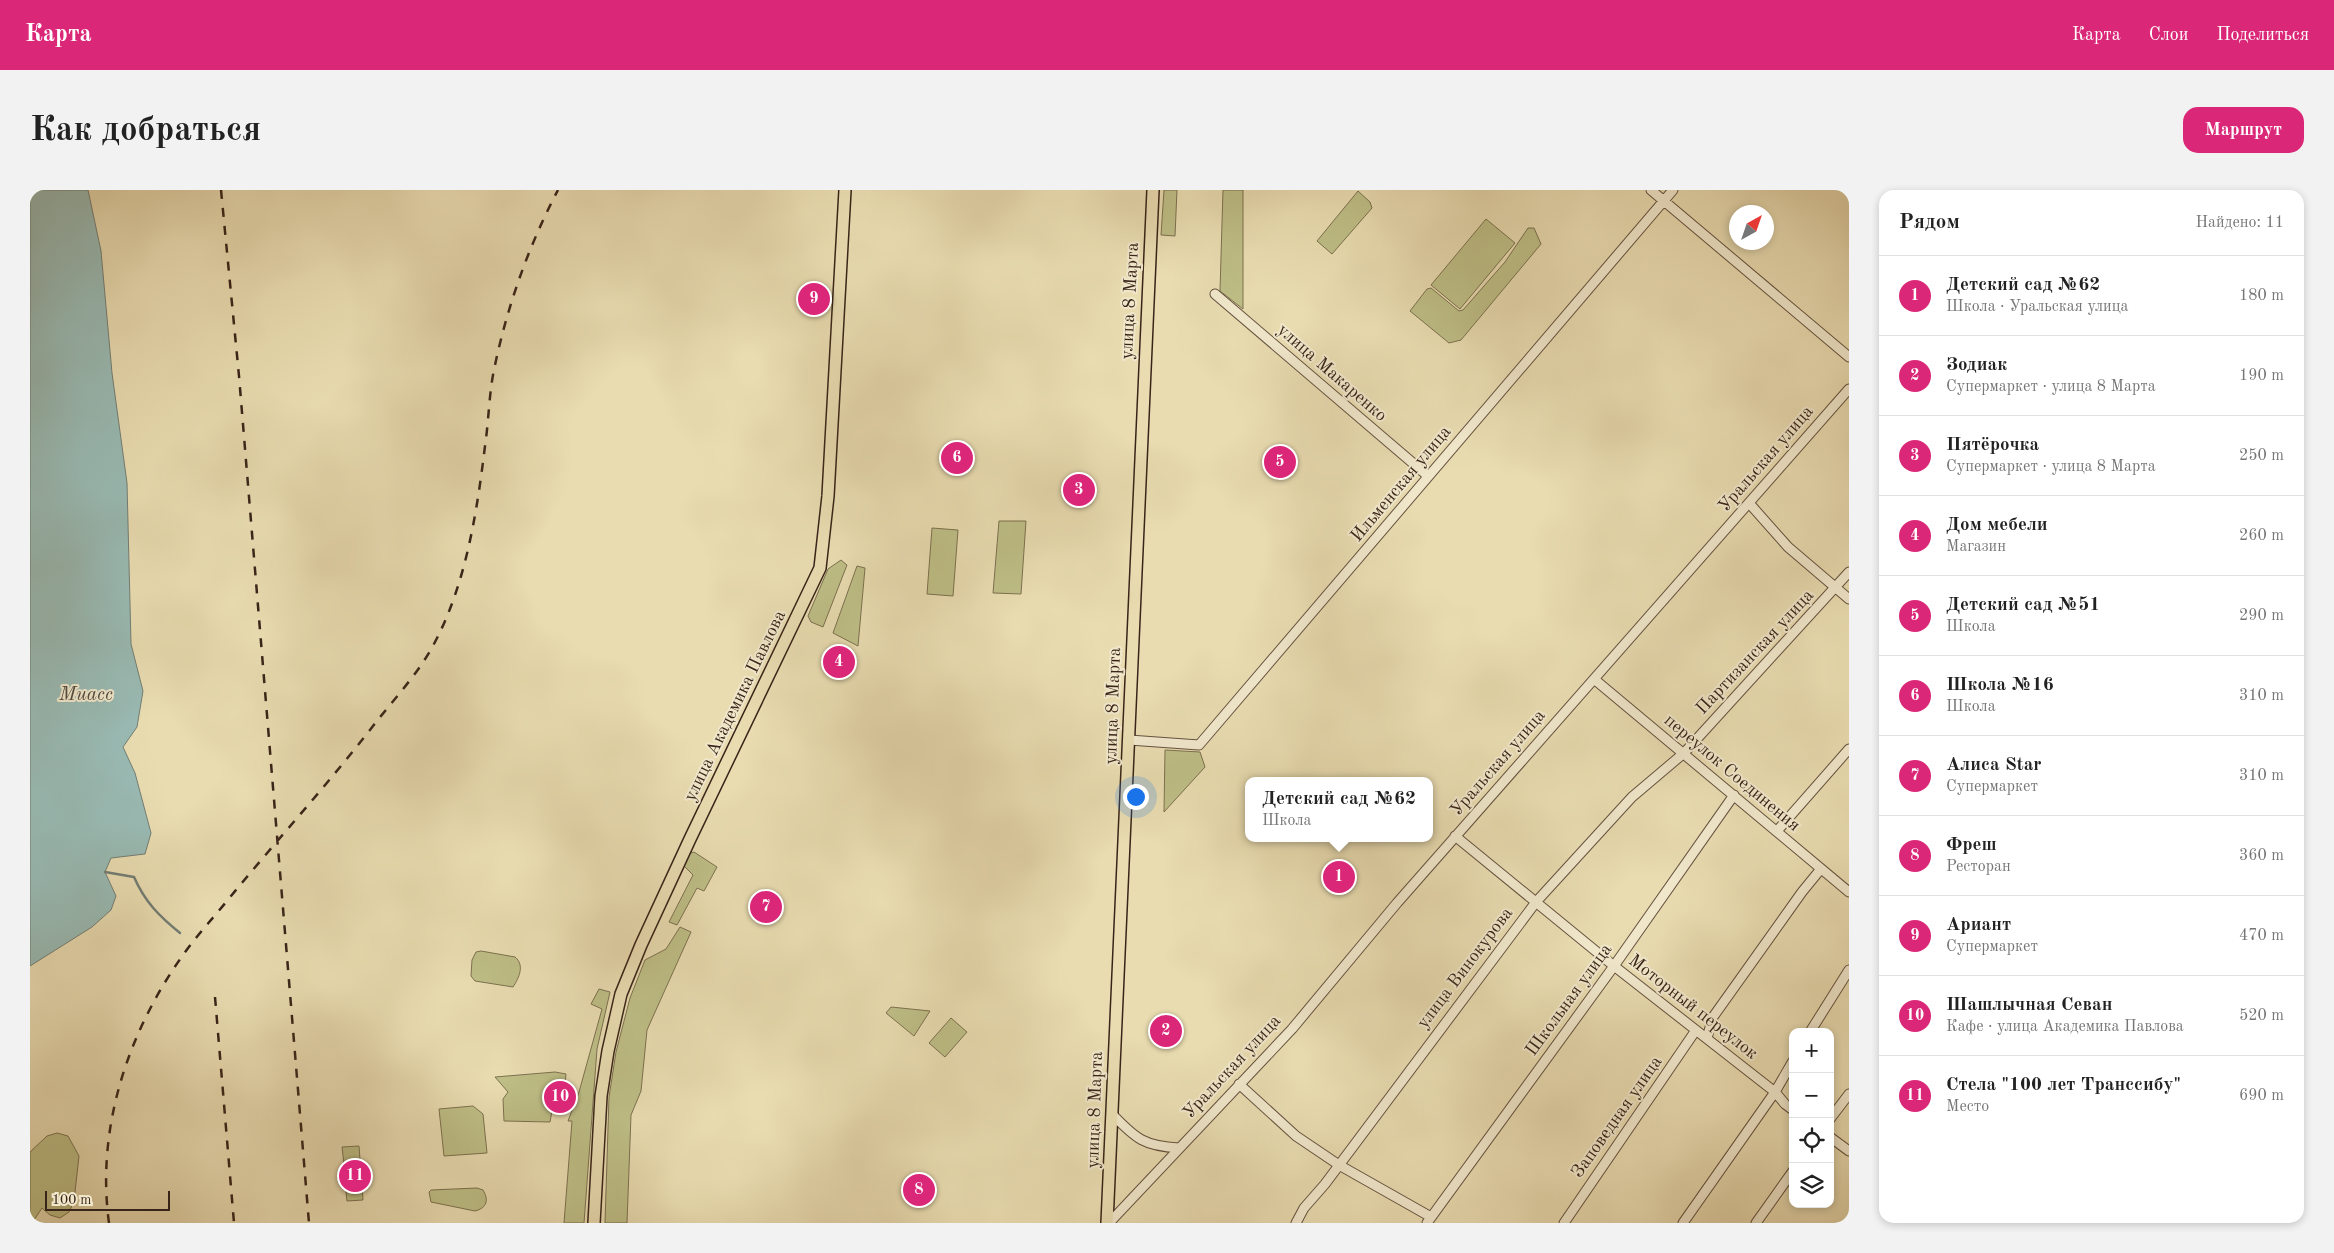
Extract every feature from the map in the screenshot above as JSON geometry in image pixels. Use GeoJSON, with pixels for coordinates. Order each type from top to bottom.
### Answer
{"type":"FeatureCollection","features":[{"type":"Feature","properties":{"kind":"main road","name":"улица Академика Павлова"},"geometry":{"type":"LineString","coordinates":[[594,1223],[601,1096],[608,1051],[621,994],[641,945],[690,839],[820,568],[828,496],[846,190]]}},
{"type":"Feature","properties":{"kind":"main road","name":"улица 8 Марта"},"geometry":{"type":"LineString","coordinates":[[1108,1223],[1153,190]]}},
{"type":"Feature","properties":{"kind":"street"},"geometry":{"type":"LineString","coordinates":[[1651,190],[1849,357]]}},
{"type":"Feature","properties":{"kind":"street","name":"Ильменская улица"},"geometry":{"type":"LineString","coordinates":[[1130,740],[1199,745],[1673,190]]}},
{"type":"Feature","properties":{"kind":"street","name":"улица Макаренко"},"geometry":{"type":"LineString","coordinates":[[1215,294],[1428,476]]}},
{"type":"Feature","properties":{"kind":"street","name":"Уральская улица"},"geometry":{"type":"LineString","coordinates":[[1108,1223],[1292,1029],[1347,960],[1849,389]]}},
{"type":"Feature","properties":{"kind":"street"},"geometry":{"type":"LineString","coordinates":[[1749,502],[1788,547],[1849,599]]}},
{"type":"Feature","properties":{"kind":"street","name":"Партизанская улица"},"geometry":{"type":"LineString","coordinates":[[1684,753],[1849,572]]}},
{"type":"Feature","properties":{"kind":"street","name":"переулок Соединения"},"geometry":{"type":"LineString","coordinates":[[1594,679],[1777,831],[1820,870],[1849,892]]}},
{"type":"Feature","properties":{"kind":"street"},"geometry":{"type":"LineString","coordinates":[[1777,831],[1849,749]]}},
{"type":"Feature","properties":{"kind":"street","name":"улица Винокурова"},"geometry":{"type":"LineString","coordinates":[[1296,1223],[1304,1208],[1339,1165],[1536,902],[1632,797],[1684,753]]}},
{"type":"Feature","properties":{"kind":"street","name":"Школьная улица"},"geometry":{"type":"LineString","coordinates":[[1429,1220],[1614,966],[1734,795]]}},
{"type":"Feature","properties":{"kind":"street","name":"Моторный переулок"},"geometry":{"type":"LineString","coordinates":[[1455,836],[1614,966],[1776,1092],[1789,1107]]}},
{"type":"Feature","properties":{"kind":"street"},"geometry":{"type":"LineString","coordinates":[[1707,1038],[1713,1017],[1802,892],[1820,870]]}},
{"type":"Feature","properties":{"kind":"street"},"geometry":{"type":"LineString","coordinates":[[1813,1028],[1849,970]]}},
{"type":"Feature","properties":{"kind":"street","name":"Заповедная улица"},"geometry":{"type":"LineString","coordinates":[[1564,1223],[1696,1030]]}},
{"type":"Feature","properties":{"kind":"street"},"geometry":{"type":"LineString","coordinates":[[1683,1223],[1776,1092],[1789,1068]]}},
{"type":"Feature","properties":{"kind":"street"},"geometry":{"type":"LineString","coordinates":[[1239,1084],[1296,1136],[1339,1165],[1429,1220]]}},
{"type":"Feature","properties":{"kind":"street"},"geometry":{"type":"LineString","coordinates":[[1831,1118],[1849,1094]]}},
{"type":"Feature","properties":{"kind":"street"},"geometry":{"type":"LineString","coordinates":[[1112,1114],[1141,1141],[1163,1147],[1179,1148]]}},
{"type":"Feature","properties":{"kind":"street"},"geometry":{"type":"LineString","coordinates":[[1834,1140],[1849,1151]]}},
{"type":"Feature","properties":{"kind":"street"},"geometry":{"type":"LineString","coordinates":[[1756,1223],[1789,1177]]}},
{"type":"Feature","properties":{"kind":"green space"},"geometry":{"type":"Polygon","coordinates":[[[1164,190],[1177,190],[1175,236],[1161,235],[1164,190]]]}},
{"type":"Feature","properties":{"kind":"green space"},"geometry":{"type":"Polygon","coordinates":[[[1223,190],[1243,190],[1243,309],[1220,291],[1223,190]]]}},
{"type":"Feature","properties":{"kind":"green space"},"geometry":{"type":"Polygon","coordinates":[[[1358,191],[1370,202],[1372,208],[1332,254],[1317,241],[1358,191]]]}},
{"type":"Feature","properties":{"kind":"green space"},"geometry":{"type":"Polygon","coordinates":[[[1486,219],[1515,243],[1460,309],[1431,285],[1486,219]]]}},
{"type":"Feature","properties":{"kind":"green space"},"geometry":{"type":"Polygon","coordinates":[[[1528,228],[1534,228],[1541,244],[1461,340],[1449,343],[1410,311],[1427,289],[1431,288],[1459,311],[1463,310],[1505,262],[1528,228]]]}},
{"type":"Feature","properties":{"kind":"green space"},"geometry":{"type":"Polygon","coordinates":[[[999,521],[1026,521],[1021,594],[993,593],[999,521]]]}},
{"type":"Feature","properties":{"kind":"green space"},"geometry":{"type":"Polygon","coordinates":[[[932,528],[958,530],[953,596],[927,594],[932,528]]]}},
{"type":"Feature","properties":{"kind":"green space"},"geometry":{"type":"Polygon","coordinates":[[[841,560],[847,565],[823,627],[811,622],[808,616],[828,569],[841,560]]]}},
{"type":"Feature","properties":{"kind":"green space"},"geometry":{"type":"Polygon","coordinates":[[[857,566],[865,568],[858,646],[833,633],[857,566]]]}},
{"type":"Feature","properties":{"kind":"green space"},"geometry":{"type":"Polygon","coordinates":[[[1165,750],[1200,752],[1205,767],[1164,812],[1165,750]]]}},
{"type":"Feature","properties":{"kind":"green space"},"geometry":{"type":"Polygon","coordinates":[[[694,852],[717,867],[704,891],[697,888],[677,925],[669,922],[693,875],[683,865],[688,854],[694,852]]]}},
{"type":"Feature","properties":{"kind":"green space"},"geometry":{"type":"Polygon","coordinates":[[[680,927],[691,932],[647,1030],[641,1091],[631,1115],[627,1223],[605,1223],[609,1097],[616,1052],[630,998],[645,960],[666,949],[680,927]]]}},
{"type":"Feature","properties":{"kind":"green space"},"geometry":{"type":"Polygon","coordinates":[[[481,951],[515,957],[518,960],[520,972],[513,987],[475,981],[471,976],[472,960],[476,952],[481,951]]]}},
{"type":"Feature","properties":{"kind":"green space"},"geometry":{"type":"Polygon","coordinates":[[[599,989],[610,992],[597,1049],[584,1223],[564,1223],[572,1121],[568,1121],[579,1092],[602,1009],[591,1004],[599,989]]]}},
{"type":"Feature","properties":{"kind":"green space"},"geometry":{"type":"Polygon","coordinates":[[[891,1007],[930,1011],[914,1036],[886,1013],[891,1007]]]}},
{"type":"Feature","properties":{"kind":"green space"},"geometry":{"type":"Polygon","coordinates":[[[951,1018],[967,1032],[945,1057],[929,1043],[951,1018]]]}},
{"type":"Feature","properties":{"kind":"green space"},"geometry":{"type":"Polygon","coordinates":[[[555,1072],[566,1074],[565,1084],[556,1089],[550,1122],[504,1121],[503,1099],[508,1092],[495,1077],[555,1072]]]}},
{"type":"Feature","properties":{"kind":"green space"},"geometry":{"type":"Polygon","coordinates":[[[473,1106],[483,1114],[487,1153],[444,1156],[439,1109],[473,1106]]]}},
{"type":"Feature","properties":{"kind":"green space"},"geometry":{"type":"Polygon","coordinates":[[[57,1133],[68,1136],[79,1156],[74,1201],[69,1212],[60,1218],[50,1215],[42,1208],[32,1223],[30,1223],[30,1152],[47,1136],[57,1133]]]}},
{"type":"Feature","properties":{"kind":"green space"},"geometry":{"type":"Polygon","coordinates":[[[359,1146],[363,1200],[347,1201],[345,1183],[359,1181],[357,1164],[344,1164],[342,1147],[359,1146]]]}},
{"type":"Feature","properties":{"kind":"green space"},"geometry":{"type":"Polygon","coordinates":[[[477,1188],[483,1190],[486,1203],[482,1208],[475,1211],[431,1202],[429,1192],[431,1190],[477,1188]]]}},
{"type":"Feature","properties":{"kind":"water","name":"Миасс"},"geometry":{"type":"Polygon","coordinates":[[[30,190],[88,190],[101,251],[112,373],[127,483],[131,644],[143,691],[137,727],[123,747],[135,773],[151,833],[145,854],[111,858],[105,872],[116,896],[111,910],[92,927],[30,966],[30,190]]]}},
{"type":"Feature","properties":{"kind":"waterway"},"geometry":{"type":"LineString","coordinates":[[105,872],[134,877],[153,908],[180,933]]}},
{"type":"Feature","properties":{"kind":"railway"},"geometry":{"type":"LineString","coordinates":[[221,190],[239,376],[309,1223]]}},
{"type":"Feature","properties":{"kind":"railway"},"geometry":{"type":"LineString","coordinates":[[109,1223],[106,1187],[107,1152],[112,1117],[120,1082],[132,1049],[146,1016],[163,985],[195,940],[406,685],[429,653],[446,619],[455,596],[469,547],[482,471],[491,385],[500,342],[520,275],[558,190]]}},
{"type":"Feature","properties":{"kind":"railway"},"geometry":{"type":"LineString","coordinates":[[215,997],[234,1223]]}},
{"type":"Feature","properties":{"kind":"place","name":"Ариант"},"geometry":{"type":"Point","coordinates":[814,299]}},
{"type":"Feature","properties":{"kind":"place","name":"Школа №16"},"geometry":{"type":"Point","coordinates":[957,458]}},
{"type":"Feature","properties":{"kind":"place","name":"Детский сад №51"},"geometry":{"type":"Point","coordinates":[1280,462]}},
{"type":"Feature","properties":{"kind":"place","name":"Пятёрочка"},"geometry":{"type":"Point","coordinates":[1079,490]}},
{"type":"Feature","properties":{"kind":"place","name":"Дом мебели"},"geometry":{"type":"Point","coordinates":[839,662]}},
{"type":"Feature","properties":{"kind":"place","name":"Детский сад №62"},"geometry":{"type":"Point","coordinates":[1339,877]}},
{"type":"Feature","properties":{"kind":"place","name":"Алиса Star"},"geometry":{"type":"Point","coordinates":[766,907]}},
{"type":"Feature","properties":{"kind":"place","name":"Зодиак"},"geometry":{"type":"Point","coordinates":[1166,1031]}},
{"type":"Feature","properties":{"kind":"place","name":"Шашлычная Севан"},"geometry":{"type":"Point","coordinates":[560,1097]}},
{"type":"Feature","properties":{"kind":"place","name":"Стела \"100 лет Транссибу\""},"geometry":{"type":"Point","coordinates":[355,1176]}},
{"type":"Feature","properties":{"kind":"place","name":"Фреш"},"geometry":{"type":"Point","coordinates":[919,1190]}}]}
